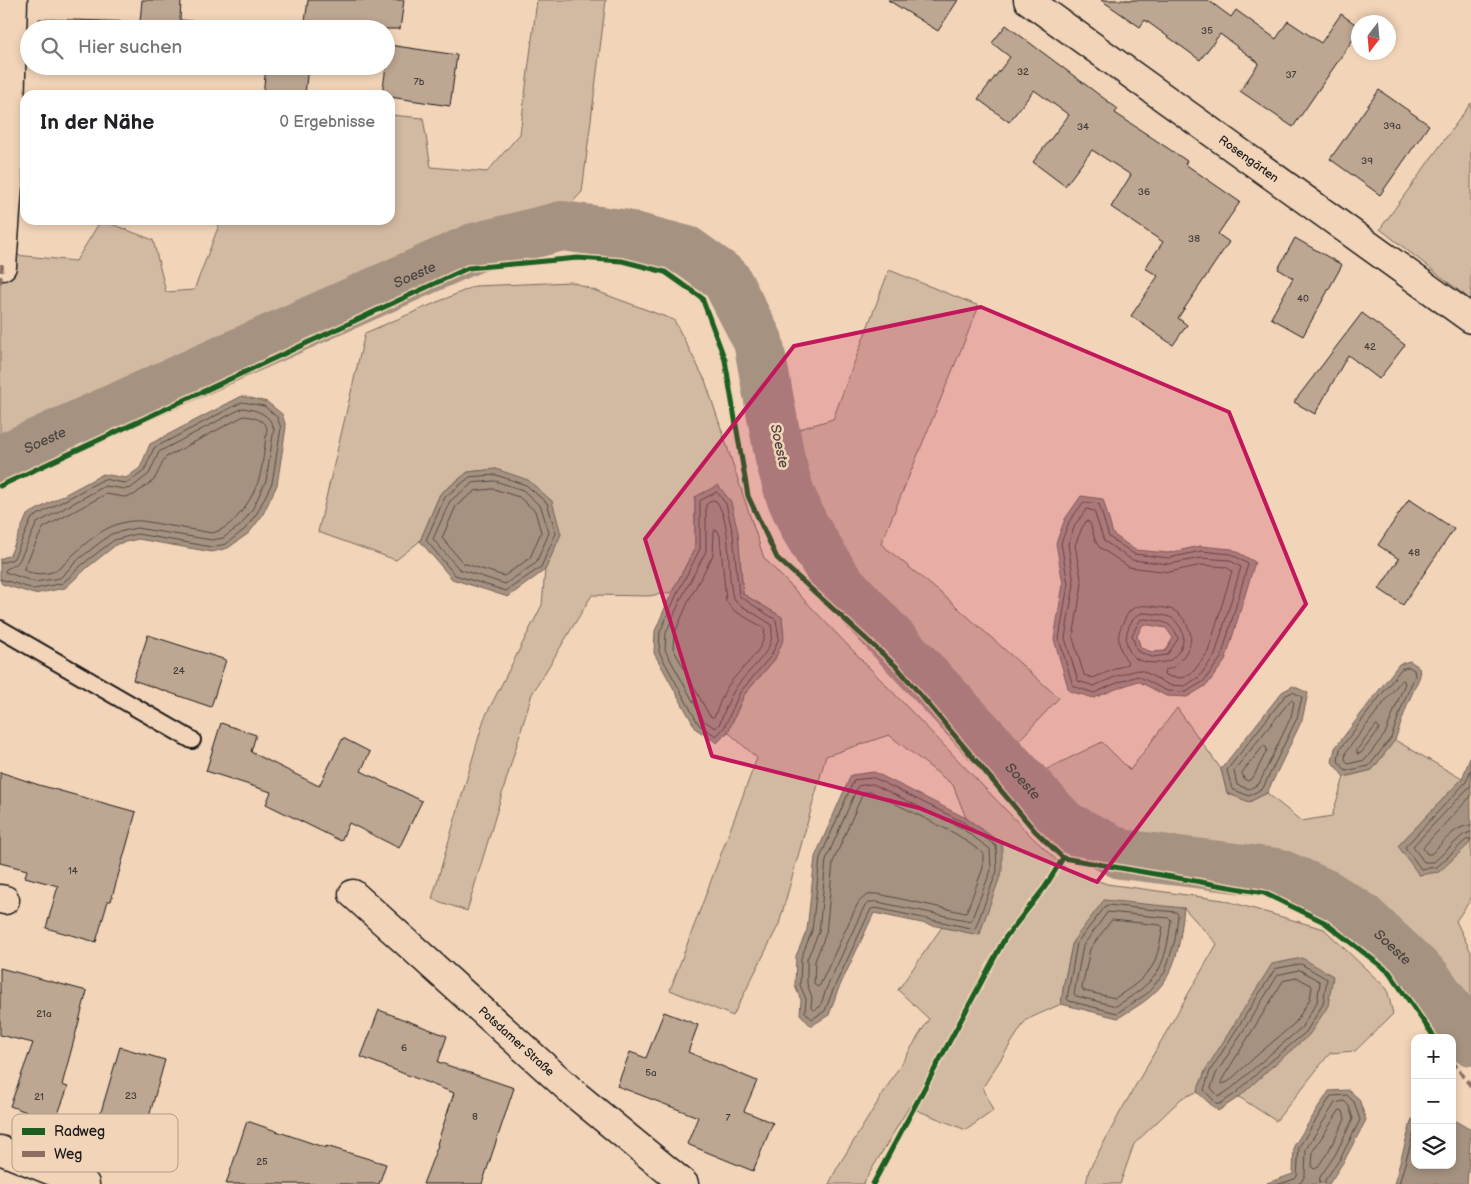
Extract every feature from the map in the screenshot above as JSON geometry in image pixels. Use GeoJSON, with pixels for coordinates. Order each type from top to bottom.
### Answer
{"type":"FeatureCollection","features":[{"type":"Feature","properties":{"kind":"street"},"geometry":{"type":"LineString","coordinates":[[2,266],[8,186],[13,0]]}},
{"type":"Feature","properties":{"kind":"street","name":"Rosengärten"},"geometry":{"type":"LineString","coordinates":[[1028,0],[1471,319]]}},
{"type":"Feature","properties":{"kind":"street","name":"Potsdamer Straße"},"geometry":{"type":"LineString","coordinates":[[353,894],[577,1096],[684,1184]]}},
{"type":"Feature","properties":{"kind":"street"},"geometry":{"type":"LineString","coordinates":[[0,1150],[12,1155]]}},
{"type":"Feature","properties":{"kind":"street"},"geometry":{"type":"LineString","coordinates":[[49,1172],[71,1182]]}},
{"type":"Feature","properties":{"kind":"lane"},"geometry":{"type":"LineString","coordinates":[[0,629],[192,740]]}},
{"type":"Feature","properties":{"kind":"highlighted area"},"geometry":{"type":"Polygon","coordinates":[[[981,307],[1229,412],[1306,604],[1097,882],[919,808],[712,756],[645,539],[794,346],[981,307]]]}},
{"type":"Feature","properties":{"kind":"shaded area"},"geometry":{"type":"Polygon","coordinates":[[[537,0],[606,0],[582,192],[561,214],[446,245],[0,449],[0,252],[76,261],[98,225],[114,225],[153,240],[166,292],[194,290],[219,225],[395,225],[395,115],[423,118],[431,167],[487,172],[520,134],[537,0]]]}},
{"type":"Feature","properties":{"kind":"shaded area"},"geometry":{"type":"Polygon","coordinates":[[[1471,103],[1471,300],[1380,229],[1471,103]]]}},
{"type":"Feature","properties":{"kind":"shaded area"},"geometry":{"type":"Polygon","coordinates":[[[889,270],[979,306],[881,544],[948,599],[1059,698],[1008,752],[847,582],[807,516],[789,471],[783,434],[833,419],[889,270]]]}},
{"type":"Feature","properties":{"kind":"shaded area"},"geometry":{"type":"Polygon","coordinates":[[[572,282],[674,320],[705,380],[764,558],[1030,835],[1067,870],[1107,884],[1223,900],[1324,929],[1387,989],[1393,1014],[1355,1051],[1330,1053],[1276,1121],[1239,1097],[1267,1071],[1206,1069],[1197,1092],[1182,1098],[1134,1144],[1120,1184],[1086,1184],[1089,1170],[1122,1109],[1217,944],[1184,908],[1073,941],[1061,1004],[1026,1020],[983,1087],[993,1111],[966,1130],[909,1107],[863,1184],[829,1184],[929,1019],[898,990],[942,927],[980,935],[1002,844],[966,818],[953,785],[889,735],[826,756],[779,924],[733,1016],[670,990],[757,758],[728,732],[744,695],[775,659],[782,617],[743,594],[738,533],[695,497],[695,548],[672,592],[649,596],[592,595],[532,694],[467,911],[432,899],[484,719],[542,605],[545,570],[561,534],[497,469],[468,472],[440,494],[420,541],[396,560],[318,532],[365,333],[475,286],[572,282]]]}},
{"type":"Feature","properties":{"kind":"shaded area"},"geometry":{"type":"Polygon","coordinates":[[[1177,708],[1221,769],[1227,793],[1249,802],[1267,793],[1301,821],[1332,816],[1344,777],[1372,770],[1395,740],[1462,779],[1398,846],[1469,844],[1471,838],[1471,899],[1456,921],[1471,952],[1471,1008],[1457,1002],[1342,891],[1243,856],[1123,847],[1063,819],[1033,776],[1102,742],[1130,770],[1177,708]]]}},
{"type":"Feature","properties":{"kind":"water"},"geometry":{"type":"Polygon","coordinates":[[[242,396],[267,402],[282,414],[286,427],[277,485],[262,516],[249,533],[228,548],[212,552],[138,539],[117,544],[65,588],[34,594],[2,584],[0,580],[0,559],[10,555],[27,515],[103,474],[126,478],[140,468],[150,444],[242,396]]]}},
{"type":"Feature","properties":{"kind":"water"},"geometry":{"type":"Polygon","coordinates":[[[496,469],[528,480],[552,501],[561,534],[545,570],[508,597],[452,579],[420,541],[440,494],[468,472],[496,469]]]}},
{"type":"Feature","properties":{"kind":"water"},"geometry":{"type":"Polygon","coordinates":[[[718,485],[731,502],[738,533],[743,594],[782,617],[784,638],[775,659],[744,695],[728,732],[717,743],[696,729],[654,653],[655,631],[672,592],[695,548],[695,497],[718,485]]]}},
{"type":"Feature","properties":{"kind":"water"},"geometry":{"type":"Polygon","coordinates":[[[1081,496],[1103,499],[1113,534],[1135,550],[1168,553],[1200,546],[1232,549],[1255,562],[1225,661],[1207,685],[1187,697],[1166,696],[1138,681],[1094,698],[1069,691],[1054,639],[1063,584],[1056,543],[1065,519],[1081,496]],[[1143,624],[1137,636],[1141,648],[1152,652],[1165,651],[1173,638],[1166,628],[1143,624]]]}},
{"type":"Feature","properties":{"kind":"water"},"geometry":{"type":"Polygon","coordinates":[[[1410,661],[1419,667],[1420,676],[1395,740],[1372,770],[1344,777],[1332,762],[1335,748],[1399,664],[1410,661]]]}},
{"type":"Feature","properties":{"kind":"water"},"geometry":{"type":"Polygon","coordinates":[[[1293,686],[1308,693],[1302,720],[1267,793],[1249,802],[1227,793],[1221,769],[1282,692],[1293,686]]]}},
{"type":"Feature","properties":{"kind":"water"},"geometry":{"type":"Polygon","coordinates":[[[1471,755],[1471,838],[1469,844],[1439,872],[1419,875],[1398,846],[1462,779],[1471,755]]]}},
{"type":"Feature","properties":{"kind":"water"},"geometry":{"type":"Polygon","coordinates":[[[874,772],[966,818],[1002,844],[1002,871],[979,935],[874,913],[837,992],[829,1015],[811,1026],[800,1014],[801,1000],[795,986],[796,956],[807,930],[815,857],[851,775],[874,772]]]}},
{"type":"Feature","properties":{"kind":"water"},"geometry":{"type":"Polygon","coordinates":[[[1104,900],[1184,908],[1179,944],[1167,977],[1160,987],[1147,999],[1118,1018],[1061,1004],[1073,941],[1104,900]]]}},
{"type":"Feature","properties":{"kind":"water"},"geometry":{"type":"Polygon","coordinates":[[[1302,958],[1333,976],[1328,1006],[1309,1035],[1239,1097],[1218,1111],[1197,1092],[1206,1069],[1272,964],[1302,958]]]}},
{"type":"Feature","properties":{"kind":"water"},"geometry":{"type":"Polygon","coordinates":[[[1349,1090],[1359,1099],[1366,1120],[1329,1184],[1267,1184],[1293,1174],[1294,1146],[1329,1091],[1349,1090]]]}},
{"type":"Feature","properties":{"kind":"water"},"geometry":{"type":"Polygon","coordinates":[[[1456,1121],[1471,1130],[1467,1184],[1394,1184],[1411,1123],[1411,1169],[1456,1169],[1456,1121]]]}},
{"type":"Feature","properties":{"kind":"building"},"geometry":{"type":"Polygon","coordinates":[[[142,0],[181,0],[180,20],[140,20],[142,0]]]}},
{"type":"Feature","properties":{"kind":"building"},"geometry":{"type":"Polygon","coordinates":[[[308,0],[404,0],[400,29],[395,29],[395,20],[305,20],[308,0]]]}},
{"type":"Feature","properties":{"kind":"building"},"geometry":{"type":"Polygon","coordinates":[[[888,0],[958,0],[938,31],[888,0]]]}},
{"type":"Feature","properties":{"kind":"building"},"geometry":{"type":"Polygon","coordinates":[[[1101,0],[1208,0],[1231,17],[1236,10],[1276,39],[1288,21],[1321,43],[1341,14],[1351,21],[1351,42],[1293,127],[1240,91],[1259,63],[1220,34],[1200,60],[1145,20],[1140,27],[1101,0]]]}},
{"type":"Feature","properties":{"kind":"building"},"geometry":{"type":"Polygon","coordinates":[[[39,19],[73,20],[39,20],[39,19]]]}},
{"type":"Feature","properties":{"kind":"building"},"geometry":{"type":"Polygon","coordinates":[[[1006,25],[1118,109],[1115,113],[1187,161],[1185,164],[1240,202],[1218,234],[1229,242],[1178,318],[1187,325],[1173,345],[1131,316],[1158,276],[1145,268],[1163,242],[1111,207],[1131,175],[1092,150],[1065,186],[1033,162],[1069,115],[1034,90],[1009,122],[978,99],[1010,57],[992,43],[1006,25]]]}},
{"type":"Feature","properties":{"kind":"building"},"geometry":{"type":"Polygon","coordinates":[[[395,46],[457,55],[450,106],[395,98],[395,90],[383,90],[385,75],[395,75],[395,46]]]}},
{"type":"Feature","properties":{"kind":"building"},"geometry":{"type":"Polygon","coordinates":[[[265,75],[307,75],[306,90],[264,90],[265,75]]]}},
{"type":"Feature","properties":{"kind":"building"},"geometry":{"type":"Polygon","coordinates":[[[1379,90],[1429,125],[1380,195],[1330,159],[1379,90]]]}},
{"type":"Feature","properties":{"kind":"building"},"geometry":{"type":"Polygon","coordinates":[[[1295,238],[1342,265],[1303,336],[1271,318],[1293,278],[1278,269],[1295,238]]]}},
{"type":"Feature","properties":{"kind":"building"},"geometry":{"type":"Polygon","coordinates":[[[1362,313],[1405,345],[1379,379],[1348,355],[1315,414],[1294,402],[1362,313]]]}},
{"type":"Feature","properties":{"kind":"building"},"geometry":{"type":"Polygon","coordinates":[[[1409,499],[1454,529],[1403,605],[1379,589],[1399,559],[1378,545],[1409,499]]]}},
{"type":"Feature","properties":{"kind":"building"},"geometry":{"type":"Polygon","coordinates":[[[148,635],[226,660],[211,707],[133,680],[148,635]]]}},
{"type":"Feature","properties":{"kind":"building"},"geometry":{"type":"Polygon","coordinates":[[[221,723],[256,735],[251,752],[319,786],[343,738],[370,752],[361,771],[422,801],[399,848],[349,823],[341,841],[266,804],[271,792],[206,771],[221,723]]]}},
{"type":"Feature","properties":{"kind":"building"},"geometry":{"type":"Polygon","coordinates":[[[0,772],[136,812],[111,901],[108,901],[96,942],[46,928],[58,886],[25,877],[27,870],[0,863],[0,772]]]}},
{"type":"Feature","properties":{"kind":"building"},"geometry":{"type":"Polygon","coordinates":[[[0,968],[87,991],[62,1085],[68,1087],[58,1114],[32,1114],[10,1106],[33,1043],[0,1035],[0,968]]]}},
{"type":"Feature","properties":{"kind":"building"},"geometry":{"type":"Polygon","coordinates":[[[379,1010],[447,1036],[438,1062],[514,1088],[482,1184],[423,1184],[438,1145],[454,1093],[361,1057],[379,1010]]]}},
{"type":"Feature","properties":{"kind":"building"},"geometry":{"type":"Polygon","coordinates":[[[664,1012],[698,1025],[688,1052],[757,1081],[744,1111],[773,1123],[753,1171],[687,1144],[698,1117],[617,1086],[630,1052],[646,1058],[664,1012]]]}},
{"type":"Feature","properties":{"kind":"building"},"geometry":{"type":"Polygon","coordinates":[[[120,1047],[165,1060],[150,1114],[100,1114],[120,1047]]]}},
{"type":"Feature","properties":{"kind":"building"},"geometry":{"type":"Polygon","coordinates":[[[247,1121],[326,1148],[326,1146],[386,1164],[379,1184],[226,1184],[247,1121]]]}},
{"type":"Feature","properties":{"kind":"waterway","name":"Soeste"},"geometry":{"type":"LineString","coordinates":[[0,460],[474,248],[562,226],[622,234],[687,251],[726,279],[758,341],[780,459],[790,494],[804,526],[836,579],[1064,825],[1121,854],[1277,873],[1325,894],[1360,916],[1427,979],[1471,1041]]}},
{"type":"Feature","properties":{"kind":"marked path"},"geometry":{"type":"LineString","coordinates":[[0,266],[2,266],[0,283]]}},
{"type":"Feature","properties":{"kind":"marked path"},"geometry":{"type":"LineString","coordinates":[[1456,1066],[1471,1086]]}},
{"type":"Feature","properties":{"kind":"cycle path"},"geometry":{"type":"LineString","coordinates":[[0,486],[468,268],[578,258],[622,261],[665,272],[702,298],[725,360],[748,496],[777,558],[897,667],[1035,831],[1063,858],[1264,893],[1324,922],[1389,972],[1432,1034]]}},
{"type":"Feature","properties":{"kind":"cycle path"},"geometry":{"type":"LineString","coordinates":[[873,1184],[1005,938],[1045,887],[1063,858]]}}]}
